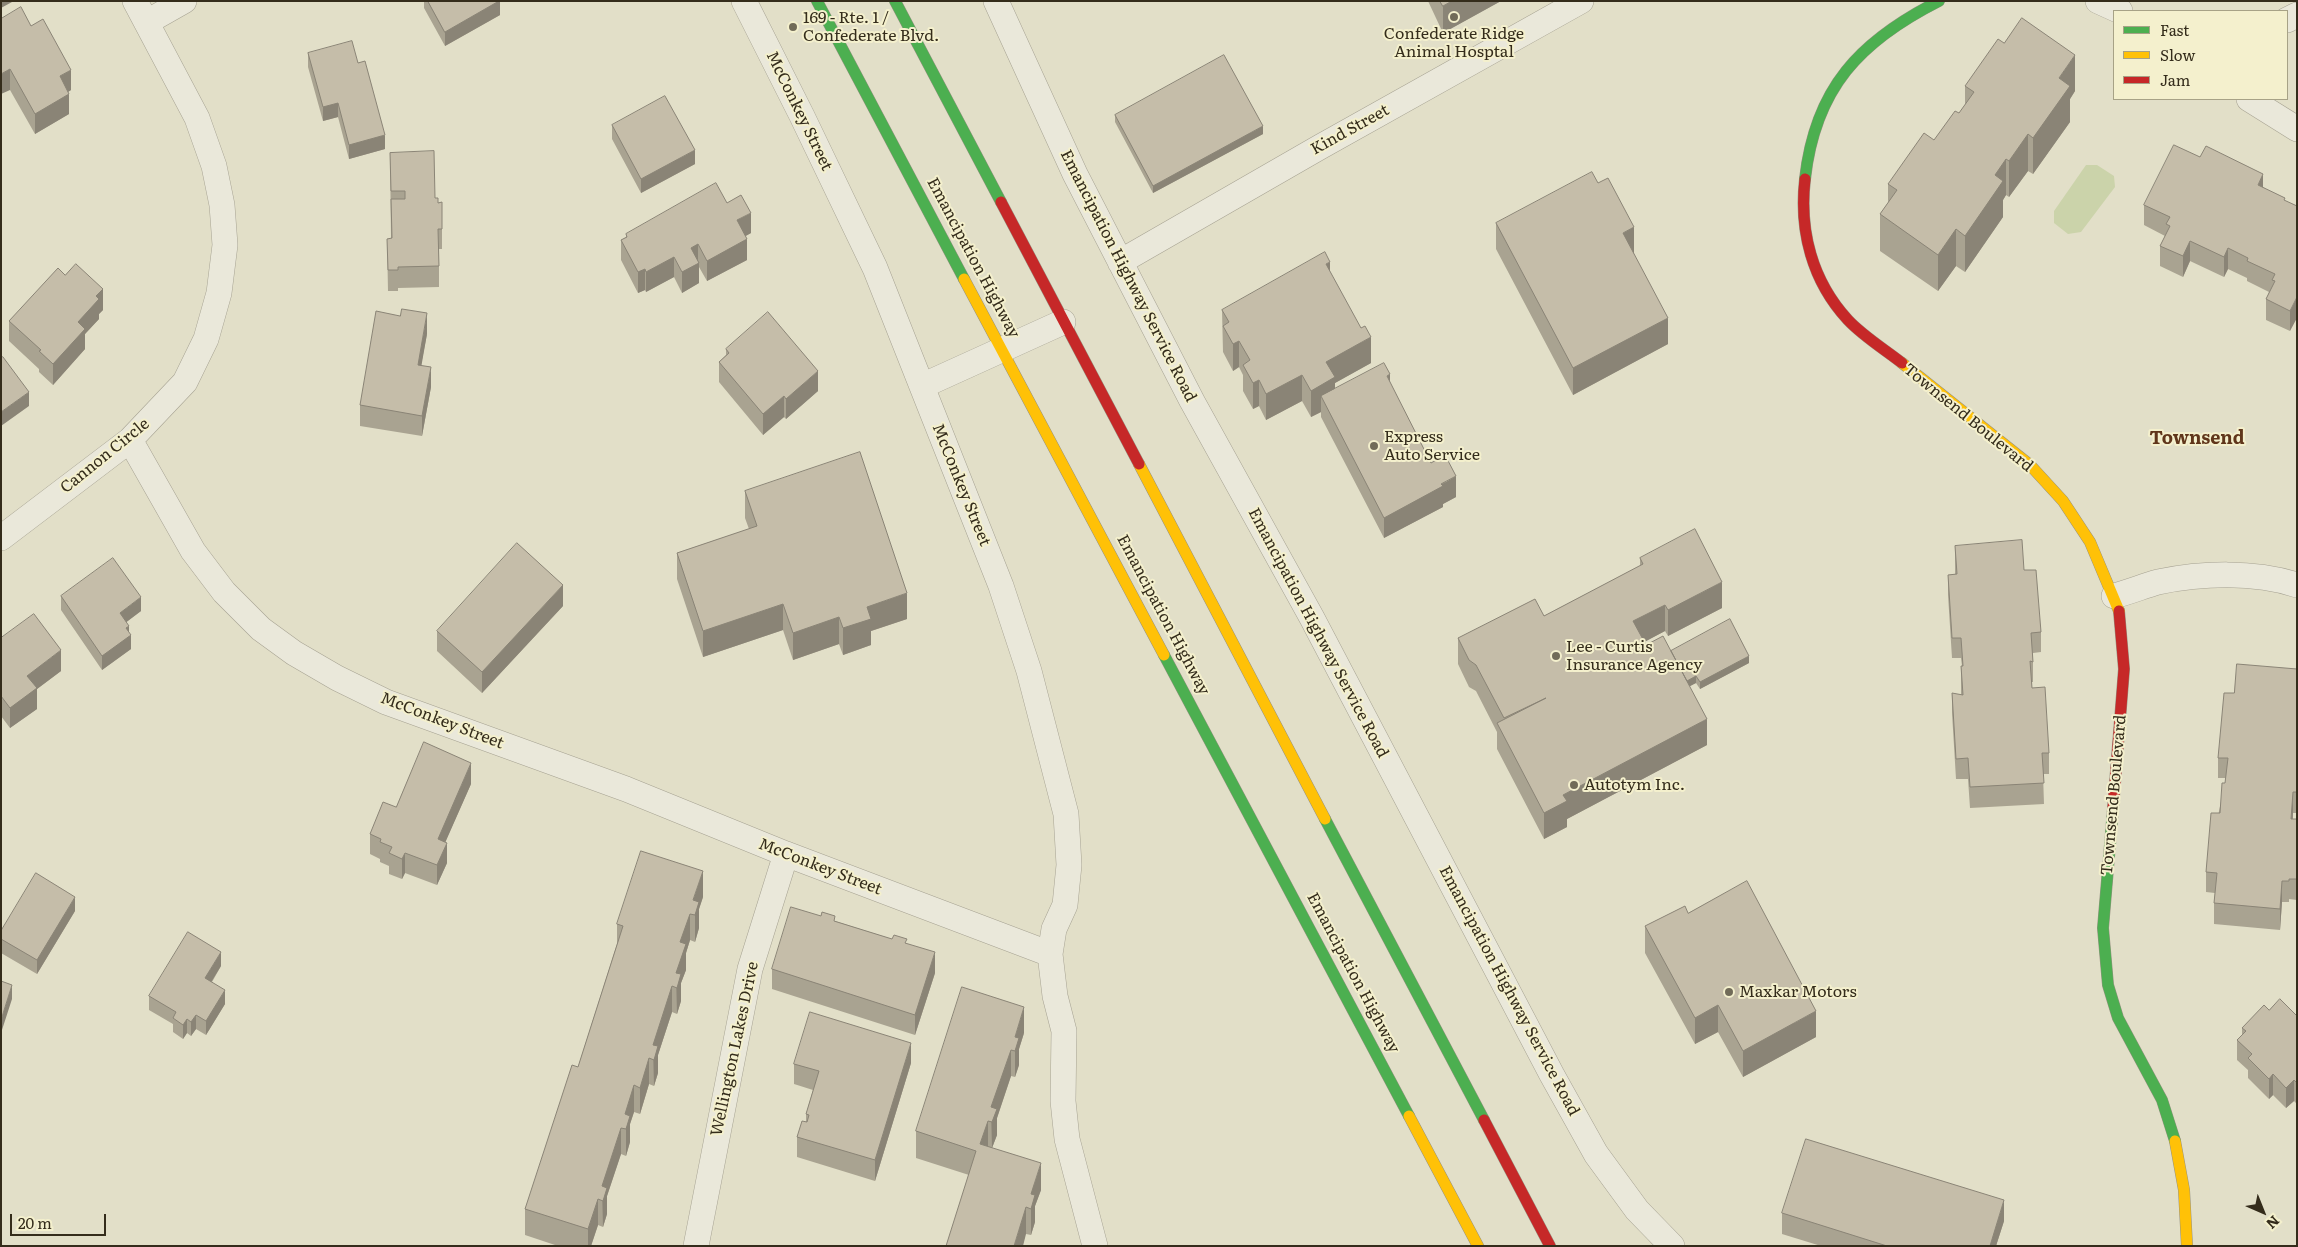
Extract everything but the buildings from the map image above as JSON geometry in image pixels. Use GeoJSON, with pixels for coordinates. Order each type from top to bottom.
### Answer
{"type":"FeatureCollection","features":[{"type":"Feature","properties":{"kind":"main road","name":"Emancipation Highway"},"geometry":{"type":"LineString","coordinates":[[817,1],[1004,349],[1478,1246]]}},
{"type":"Feature","properties":{"kind":"main road"},"geometry":{"type":"LineString","coordinates":[[895,1],[1550,1246]]}},
{"type":"Feature","properties":{"kind":"main road","name":"Townsend Boulevard"},"geometry":{"type":"LineString","coordinates":[[1939,1],[1909,16],[1878,39],[1849,66],[1828,97],[1814,129],[1803,197],[1805,233],[1814,267],[1828,296],[1849,321],[2030,465],[2063,501],[2090,542],[2114,596],[2120,615],[2124,669],[2103,928],[2104,961],[2118,1018],[2162,1100],[2181,1161],[2187,1203],[2187,1246]]}},
{"type":"Feature","properties":{"kind":"street"},"geometry":{"type":"LineString","coordinates":[[141,12],[184,1]]}},
{"type":"Feature","properties":{"kind":"street","name":"McConkey Street"},"geometry":{"type":"LineString","coordinates":[[130,440],[193,551],[224,592],[261,629],[337,678],[386,702],[626,790],[786,854],[1050,954],[1054,929],[1065,905],[1069,865],[1066,814],[1029,672],[1001,586],[875,268],[744,1]]}},
{"type":"Feature","properties":{"kind":"street","name":"Emancipation Highway Service Road"},"geometry":{"type":"LineString","coordinates":[[996,1],[1075,174],[1192,401],[1312,618],[1596,1154],[1637,1210],[1672,1246]]}},
{"type":"Feature","properties":{"kind":"street","name":"Kind Street"},"geometry":{"type":"LineString","coordinates":[[1120,262],[1320,147],[1581,1]]}},
{"type":"Feature","properties":{"kind":"street"},"geometry":{"type":"LineString","coordinates":[[2098,1],[2118,10]]}},
{"type":"Feature","properties":{"kind":"street","name":"Cannon Circle"},"geometry":{"type":"LineString","coordinates":[[1,538],[130,440],[185,382],[206,339],[219,293],[225,245],[222,205],[214,166],[197,118],[141,12]]}},
{"type":"Feature","properties":{"kind":"street"},"geometry":{"type":"LineString","coordinates":[[2251,100],[2297,129]]}},
{"type":"Feature","properties":{"kind":"street"},"geometry":{"type":"LineString","coordinates":[[922,386],[1063,322]]}},
{"type":"Feature","properties":{"kind":"street"},"geometry":{"type":"LineString","coordinates":[[2114,596],[2158,582],[2202,575],[2248,576],[2297,585]]}},
{"type":"Feature","properties":{"kind":"street","name":"Wellington Lakes Drive"},"geometry":{"type":"LineString","coordinates":[[696,1246],[750,969],[786,854]]}},
{"type":"Feature","properties":{"kind":"street"},"geometry":{"type":"LineString","coordinates":[[1050,954],[1054,996],[1064,1031],[1063,1101],[1067,1139],[1095,1246]]}},
{"type":"Feature","properties":{"kind":"green space"},"geometry":{"type":"Polygon","coordinates":[[[2086,165],[2097,165],[2114,176],[2115,187],[2081,232],[2068,234],[2054,223],[2054,211],[2086,165]]]}},
{"type":"Feature","properties":{"kind":"traffic: fast"},"geometry":{"type":"LineString","coordinates":[[817,1],[964,279]]}},
{"type":"Feature","properties":{"kind":"traffic: fast"},"geometry":{"type":"LineString","coordinates":[[895,1],[1001,202]]}},
{"type":"Feature","properties":{"kind":"traffic: fast"},"geometry":{"type":"LineString","coordinates":[[1805,179],[1810,147],[1819,118],[1831,93],[1846,71],[1886,33],[1911,16],[1939,1]]}},
{"type":"Feature","properties":{"kind":"traffic: fast"},"geometry":{"type":"LineString","coordinates":[[1164,655],[1409,1116]]}},
{"type":"Feature","properties":{"kind":"traffic: fast"},"geometry":{"type":"LineString","coordinates":[[2113,809],[2103,928],[2108,985],[2118,1018],[2162,1100],[2175,1141]]}},
{"type":"Feature","properties":{"kind":"traffic: fast"},"geometry":{"type":"LineString","coordinates":[[1325,819],[1484,1120]]}},
{"type":"Feature","properties":{"kind":"traffic: slow"},"geometry":{"type":"LineString","coordinates":[[964,279],[1164,655]]}},
{"type":"Feature","properties":{"kind":"traffic: slow"},"geometry":{"type":"LineString","coordinates":[[1902,363],[2030,465],[2063,501],[2090,542],[2119,611]]}},
{"type":"Feature","properties":{"kind":"traffic: slow"},"geometry":{"type":"LineString","coordinates":[[1139,464],[1325,819]]}},
{"type":"Feature","properties":{"kind":"traffic: slow"},"geometry":{"type":"LineString","coordinates":[[1409,1116],[1478,1246]]}},
{"type":"Feature","properties":{"kind":"traffic: slow"},"geometry":{"type":"LineString","coordinates":[[2175,1141],[2184,1190],[2187,1246]]}},
{"type":"Feature","properties":{"kind":"traffic: jam"},"geometry":{"type":"LineString","coordinates":[[1805,179],[1804,217],[1806,236],[1817,272],[1825,289],[1854,326],[1902,363]]}},
{"type":"Feature","properties":{"kind":"traffic: jam"},"geometry":{"type":"LineString","coordinates":[[1001,202],[1139,464]]}},
{"type":"Feature","properties":{"kind":"traffic: jam"},"geometry":{"type":"LineString","coordinates":[[2113,809],[2124,669],[2119,611]]}},
{"type":"Feature","properties":{"kind":"traffic: jam"},"geometry":{"type":"LineString","coordinates":[[1484,1120],[1550,1246]]}},
{"type":"Feature","properties":{"kind":"place","name":"Confederate Ridge Animal Hosptal"},"geometry":{"type":"Point","coordinates":[1454,17]}},
{"type":"Feature","properties":{"kind":"place","name":"169 - Rte. 1 / Confederate Blvd."},"geometry":{"type":"Point","coordinates":[793,27]}},
{"type":"Feature","properties":{"kind":"place","name":"Express Auto Service"},"geometry":{"type":"Point","coordinates":[1374,446]}},
{"type":"Feature","properties":{"kind":"place","name":"Lee - Curtis Insurance Agency"},"geometry":{"type":"Point","coordinates":[1556,656]}},
{"type":"Feature","properties":{"kind":"place","name":"Autotym Inc."},"geometry":{"type":"Point","coordinates":[1574,785]}},
{"type":"Feature","properties":{"kind":"place","name":"Maxkar Motors"},"geometry":{"type":"Point","coordinates":[1729,992]}},
{"type":"Feature","properties":{"kind":"district","name":"Townsend"},"geometry":{"type":"Point","coordinates":[2197,439]}}]}
